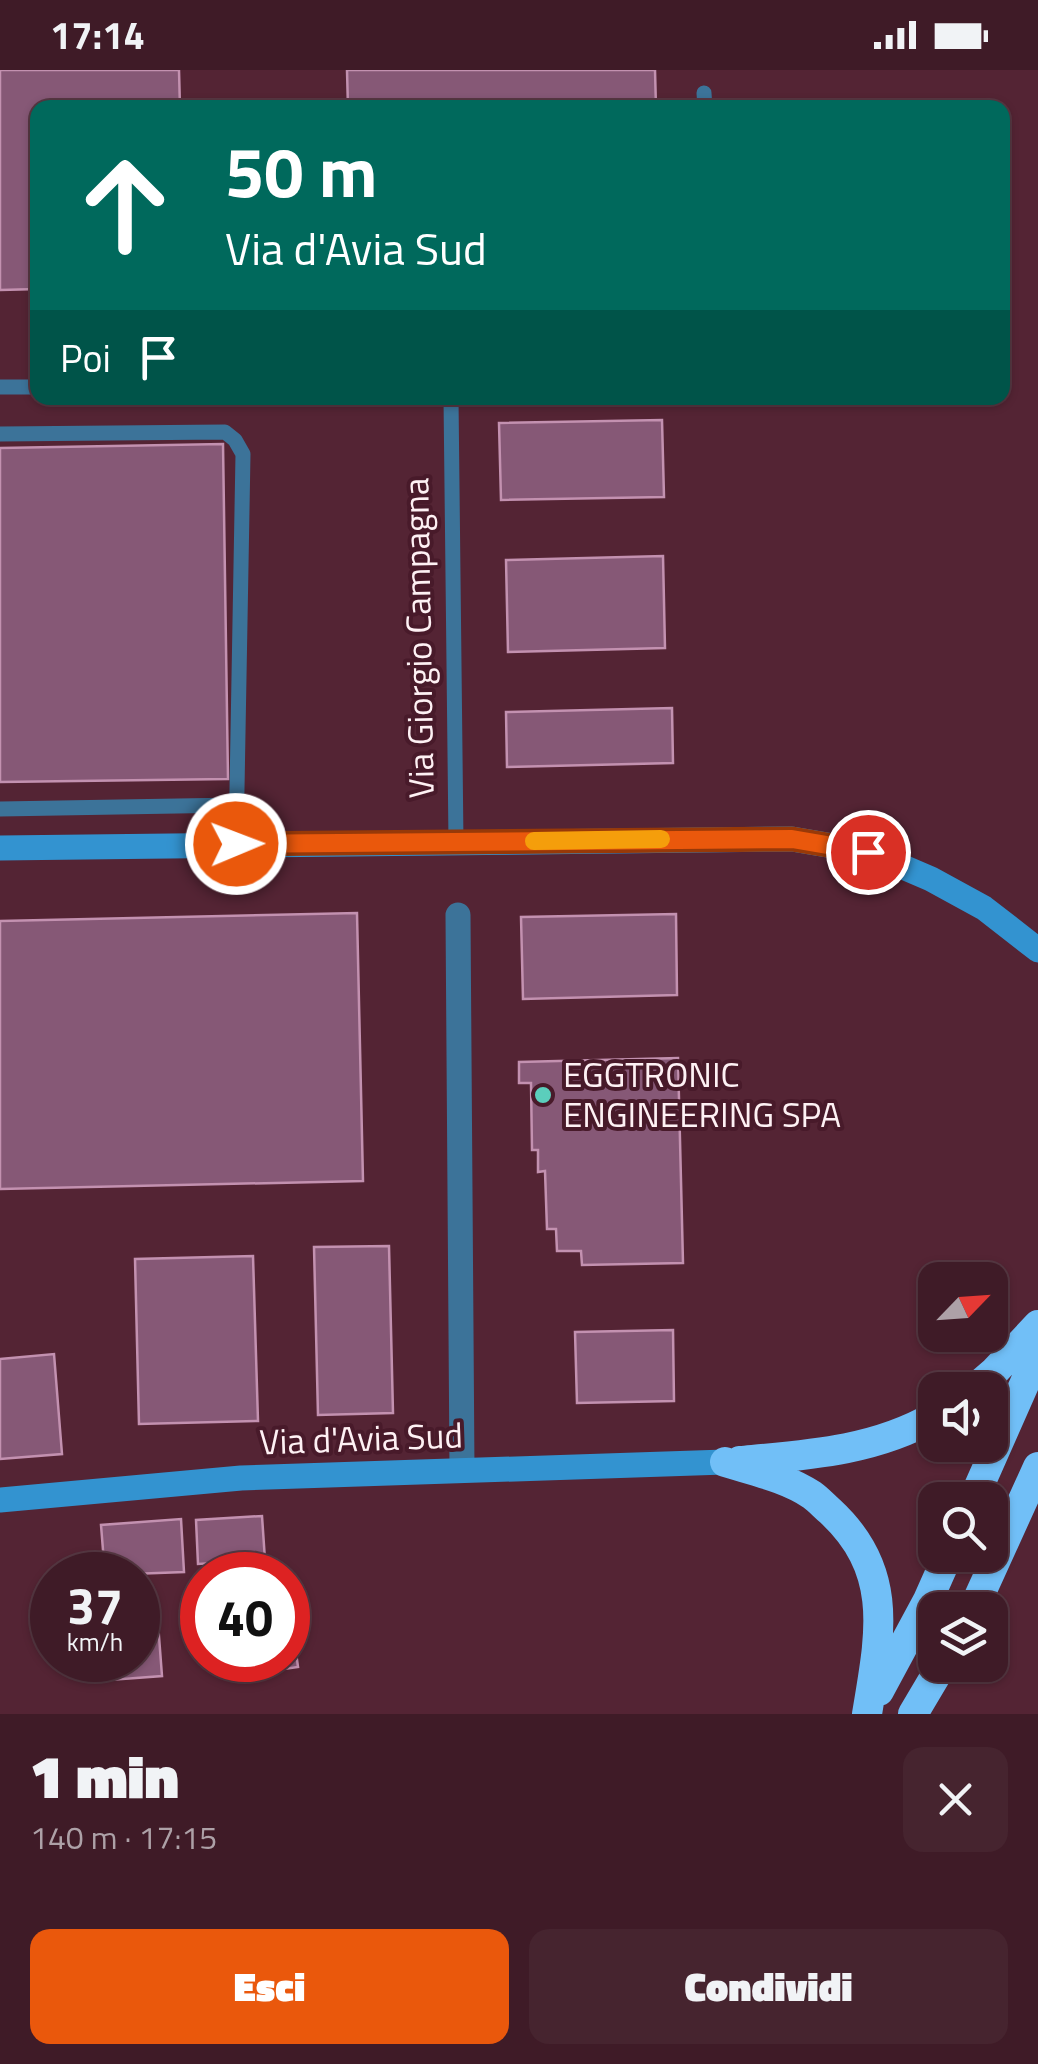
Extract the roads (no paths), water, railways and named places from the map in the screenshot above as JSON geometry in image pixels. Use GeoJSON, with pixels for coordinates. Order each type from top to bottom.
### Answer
{"type":"FeatureCollection","features":[{"type":"Feature","properties":{"kind":"highway"},"geometry":{"type":"LineString","coordinates":[[995,1372],[1038,1325]]}},
{"type":"Feature","properties":{"kind":"highway"},"geometry":{"type":"LineString","coordinates":[[980,1482],[1038,1354]]}},
{"type":"Feature","properties":{"kind":"highway"},"geometry":{"type":"LineString","coordinates":[[725,1462],[816,1454],[868,1444],[918,1426]]}},
{"type":"Feature","properties":{"kind":"highway"},"geometry":{"type":"LineString","coordinates":[[725,1462],[777,1478],[813,1496],[849,1529],[870,1565],[878,1609],[878,1648],[867,1714]]}},
{"type":"Feature","properties":{"kind":"highway"},"geometry":{"type":"LineString","coordinates":[[981,1592],[1038,1467]]}},
{"type":"Feature","properties":{"kind":"highway"},"geometry":{"type":"LineString","coordinates":[[867,1714],[940,1572]]}},
{"type":"Feature","properties":{"kind":"highway"},"geometry":{"type":"LineString","coordinates":[[913,1714],[932,1682]]}},
{"type":"Feature","properties":{"kind":"street"},"geometry":{"type":"LineString","coordinates":[[456,842],[792,839],[868,852],[931,879],[984,908],[1038,950]]}},
{"type":"Feature","properties":{"kind":"street","name":"Via Giorgio Campagna"},"geometry":{"type":"LineString","coordinates":[[0,848],[456,842]]}},
{"type":"Feature","properties":{"kind":"street"},"geometry":{"type":"LineString","coordinates":[[458,916],[462,1470]]}},
{"type":"Feature","properties":{"kind":"street","name":"Via d'Avia Sud"},"geometry":{"type":"LineString","coordinates":[[0,1500],[241,1478],[725,1462]]}},
{"type":"Feature","properties":{"kind":"lane"},"geometry":{"type":"LineString","coordinates":[[0,387],[30,387]]}},
{"type":"Feature","properties":{"kind":"lane","name":"Via Giorgio Campagna"},"geometry":{"type":"LineString","coordinates":[[451,405],[456,842]]}},
{"type":"Feature","properties":{"kind":"lane"},"geometry":{"type":"LineString","coordinates":[[0,434],[225,432],[235,440],[243,454],[236,844]]}},
{"type":"Feature","properties":{"kind":"lane"},"geometry":{"type":"LineString","coordinates":[[0,809],[237,805]]}},
{"type":"Feature","properties":{"kind":"place","name":"EGGTRONIC ENGINEERING SPA"},"geometry":{"type":"Point","coordinates":[543,1095]}}]}
